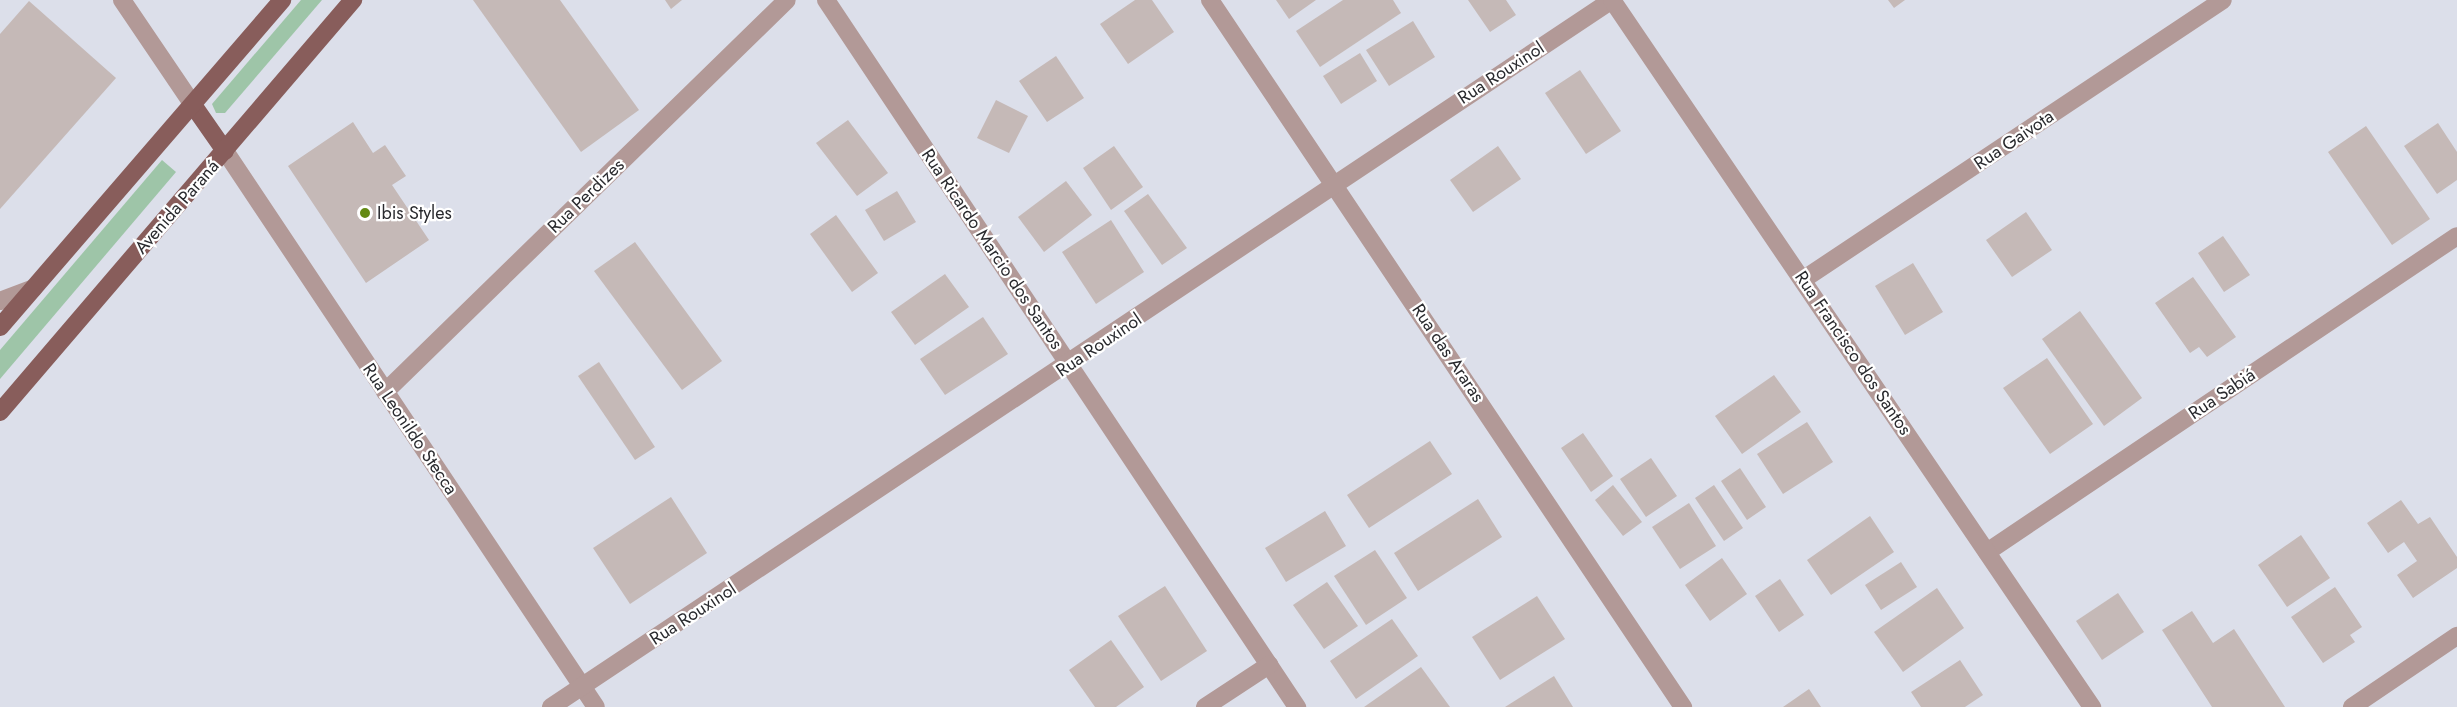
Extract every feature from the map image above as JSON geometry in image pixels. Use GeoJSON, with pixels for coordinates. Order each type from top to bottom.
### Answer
{"type":"FeatureCollection","features":[{"type":"Feature","properties":{"kind":"main road"},"geometry":{"type":"LineString","coordinates":[[0,327],[282,0]]}},
{"type":"Feature","properties":{"kind":"main road","name":"Avenida Paraná"},"geometry":{"type":"LineString","coordinates":[[0,412],[353,0]]}},
{"type":"Feature","properties":{"kind":"main road"},"geometry":{"type":"LineString","coordinates":[[193,105],[225,151]]}},
{"type":"Feature","properties":{"kind":"street"},"geometry":{"type":"LineString","coordinates":[[122,0],[193,105]]}},
{"type":"Feature","properties":{"kind":"street","name":"Rua Perdizes"},"geometry":{"type":"LineString","coordinates":[[385,392],[786,0]]}},
{"type":"Feature","properties":{"kind":"street","name":"Rua Ricardo Marcio dos Santos"},"geometry":{"type":"LineString","coordinates":[[826,0],[1297,707]]}},
{"type":"Feature","properties":{"kind":"street","name":"Rua das Araras"},"geometry":{"type":"LineString","coordinates":[[1210,0],[1335,183],[1683,707]]}},
{"type":"Feature","properties":{"kind":"street","name":"Rua Rouxinol"},"geometry":{"type":"LineString","coordinates":[[551,707],[1070,366],[1335,183],[1612,0]]}},
{"type":"Feature","properties":{"kind":"street","name":"Rua Francisco dos Santos"},"geometry":{"type":"LineString","coordinates":[[1612,0],[1804,279],[2092,707]]}},
{"type":"Feature","properties":{"kind":"street","name":"Rua Gaivota"},"geometry":{"type":"LineString","coordinates":[[1804,279],[2223,0]]}},
{"type":"Feature","properties":{"kind":"street","name":"Rua Leonildo Stecca"},"geometry":{"type":"LineString","coordinates":[[225,151],[596,707]]}},
{"type":"Feature","properties":{"kind":"street","name":"Rua Sabiá"},"geometry":{"type":"LineString","coordinates":[[1987,552],[2457,236]]}},
{"type":"Feature","properties":{"kind":"street"},"geometry":{"type":"LineString","coordinates":[[0,301],[34,288]]}},
{"type":"Feature","properties":{"kind":"street"},"geometry":{"type":"LineString","coordinates":[[2352,707],[2457,636]]}},
{"type":"Feature","properties":{"kind":"street"},"geometry":{"type":"LineString","coordinates":[[1205,707],[1269,665]]}},
{"type":"Feature","properties":{"kind":"green space"},"geometry":{"type":"Polygon","coordinates":[[[301,0],[322,0],[225,113],[216,113],[212,104],[301,0]]]}},
{"type":"Feature","properties":{"kind":"green space"},"geometry":{"type":"Polygon","coordinates":[[[162,160],[176,172],[0,379],[0,350],[162,160]]]}},
{"type":"Feature","properties":{"kind":"building"},"geometry":{"type":"Polygon","coordinates":[[[473,0],[560,0],[639,110],[581,152],[473,0]]]}},
{"type":"Feature","properties":{"kind":"building"},"geometry":{"type":"Polygon","coordinates":[[[665,0],[682,0],[671,9],[665,0]]]}},
{"type":"Feature","properties":{"kind":"building"},"geometry":{"type":"Polygon","coordinates":[[[1135,0],[1152,0],[1174,32],[1128,64],[1100,24],[1135,0]]]}},
{"type":"Feature","properties":{"kind":"building"},"geometry":{"type":"Polygon","coordinates":[[[1276,0],[1316,0],[1289,19],[1276,0]]]}},
{"type":"Feature","properties":{"kind":"building"},"geometry":{"type":"Polygon","coordinates":[[[1343,0],[1393,0],[1401,13],[1320,67],[1296,31],[1343,0]]]}},
{"type":"Feature","properties":{"kind":"building"},"geometry":{"type":"Polygon","coordinates":[[[1468,0],[1506,0],[1516,15],[1490,32],[1468,0]]]}},
{"type":"Feature","properties":{"kind":"building"},"geometry":{"type":"Polygon","coordinates":[[[1888,0],[1905,0],[1894,8],[1888,0]]]}},
{"type":"Feature","properties":{"kind":"building"},"geometry":{"type":"Polygon","coordinates":[[[29,1],[116,78],[0,209],[0,34],[29,1]]]}},
{"type":"Feature","properties":{"kind":"building"},"geometry":{"type":"Polygon","coordinates":[[[1413,21],[1435,57],[1389,86],[1366,50],[1413,21]]]}},
{"type":"Feature","properties":{"kind":"building"},"geometry":{"type":"Polygon","coordinates":[[[1360,53],[1377,81],[1341,104],[1323,76],[1360,53]]]}},
{"type":"Feature","properties":{"kind":"building"},"geometry":{"type":"Polygon","coordinates":[[[1056,56],[1084,98],[1047,122],[1019,81],[1056,56]]]}},
{"type":"Feature","properties":{"kind":"building"},"geometry":{"type":"Polygon","coordinates":[[[1580,70],[1621,131],[1586,154],[1545,93],[1580,70]]]}},
{"type":"Feature","properties":{"kind":"building"},"geometry":{"type":"Polygon","coordinates":[[[996,100],[1028,116],[1009,153],[977,138],[996,100]]]}},
{"type":"Feature","properties":{"kind":"building"},"geometry":{"type":"Polygon","coordinates":[[[848,120],[888,173],[857,196],[816,143],[848,120]]]}},
{"type":"Feature","properties":{"kind":"building","name":"Ibis Styles"},"geometry":{"type":"Polygon","coordinates":[[[353,122],[373,153],[385,145],[406,176],[392,185],[429,240],[366,283],[288,166],[353,122]]]}},
{"type":"Feature","properties":{"kind":"building"},"geometry":{"type":"Polygon","coordinates":[[[2438,123],[2457,152],[2457,180],[2437,194],[2404,146],[2438,123]]]}},
{"type":"Feature","properties":{"kind":"building"},"geometry":{"type":"Polygon","coordinates":[[[2366,126],[2430,219],[2392,245],[2328,152],[2366,126]]]}},
{"type":"Feature","properties":{"kind":"building"},"geometry":{"type":"Polygon","coordinates":[[[1114,146],[1143,187],[1111,210],[1083,168],[1114,146]]]}},
{"type":"Feature","properties":{"kind":"building"},"geometry":{"type":"Polygon","coordinates":[[[1498,146],[1521,179],[1473,212],[1450,180],[1498,146]]]}},
{"type":"Feature","properties":{"kind":"building"},"geometry":{"type":"Polygon","coordinates":[[[1066,181],[1092,215],[1044,252],[1018,217],[1066,181]]]}},
{"type":"Feature","properties":{"kind":"building"},"geometry":{"type":"Polygon","coordinates":[[[897,191],[916,222],[884,241],[865,210],[897,191]]]}},
{"type":"Feature","properties":{"kind":"building"},"geometry":{"type":"Polygon","coordinates":[[[1148,194],[1187,248],[1162,265],[1124,211],[1148,194]]]}},
{"type":"Feature","properties":{"kind":"building"},"geometry":{"type":"Polygon","coordinates":[[[2026,212],[2052,250],[2012,277],[1986,240],[2026,212]]]}},
{"type":"Feature","properties":{"kind":"building"},"geometry":{"type":"Polygon","coordinates":[[[836,215],[878,273],[852,292],[810,234],[836,215]]]}},
{"type":"Feature","properties":{"kind":"building"},"geometry":{"type":"Polygon","coordinates":[[[1111,220],[1144,272],[1096,304],[1062,252],[1111,220]]]}},
{"type":"Feature","properties":{"kind":"building"},"geometry":{"type":"Polygon","coordinates":[[[2223,236],[2250,275],[2224,292],[2198,253],[2223,236]]]}},
{"type":"Feature","properties":{"kind":"building"},"geometry":{"type":"Polygon","coordinates":[[[635,242],[722,361],[682,390],[594,271],[635,242]]]}},
{"type":"Feature","properties":{"kind":"building"},"geometry":{"type":"Polygon","coordinates":[[[1913,263],[1943,312],[1905,335],[1875,286],[1913,263]]]}},
{"type":"Feature","properties":{"kind":"building"},"geometry":{"type":"Polygon","coordinates":[[[945,274],[969,307],[915,345],[891,312],[945,274]]]}},
{"type":"Feature","properties":{"kind":"building"},"geometry":{"type":"Polygon","coordinates":[[[2193,277],[2236,337],[2207,357],[2199,347],[2190,353],[2155,303],[2193,277]]]}},
{"type":"Feature","properties":{"kind":"building"},"geometry":{"type":"Polygon","coordinates":[[[2080,311],[2142,398],[2104,426],[2042,339],[2080,311]]]}},
{"type":"Feature","properties":{"kind":"building"},"geometry":{"type":"Polygon","coordinates":[[[983,317],[1008,354],[945,395],[920,359],[983,317]]]}},
{"type":"Feature","properties":{"kind":"building"},"geometry":{"type":"Polygon","coordinates":[[[2047,358],[2093,424],[2050,454],[2003,388],[2047,358]]]}},
{"type":"Feature","properties":{"kind":"building"},"geometry":{"type":"Polygon","coordinates":[[[599,362],[655,447],[635,460],[578,376],[599,362]]]}},
{"type":"Feature","properties":{"kind":"building"},"geometry":{"type":"Polygon","coordinates":[[[1774,375],[1801,412],[1742,454],[1715,416],[1774,375]]]}},
{"type":"Feature","properties":{"kind":"building"},"geometry":{"type":"Polygon","coordinates":[[[1807,422],[1833,462],[1783,494],[1757,454],[1807,422]]]}},
{"type":"Feature","properties":{"kind":"building"},"geometry":{"type":"Polygon","coordinates":[[[1583,433],[1613,476],[1591,492],[1561,448],[1583,433]]]}},
{"type":"Feature","properties":{"kind":"building"},"geometry":{"type":"Polygon","coordinates":[[[1430,441],[1452,474],[1369,528],[1347,495],[1430,441]]]}},
{"type":"Feature","properties":{"kind":"building"},"geometry":{"type":"Polygon","coordinates":[[[1651,458],[1677,496],[1646,517],[1620,479],[1651,458]]]}},
{"type":"Feature","properties":{"kind":"building"},"geometry":{"type":"Polygon","coordinates":[[[1740,468],[1766,507],[1747,520],[1721,481],[1740,468]]]}},
{"type":"Feature","properties":{"kind":"building"},"geometry":{"type":"Polygon","coordinates":[[[1613,485],[1642,522],[1623,536],[1595,500],[1613,485]]]}},
{"type":"Feature","properties":{"kind":"building"},"geometry":{"type":"Polygon","coordinates":[[[1714,485],[1743,528],[1724,541],[1695,498],[1714,485]]]}},
{"type":"Feature","properties":{"kind":"building"},"geometry":{"type":"Polygon","coordinates":[[[671,497],[707,553],[630,604],[593,548],[671,497]]]}},
{"type":"Feature","properties":{"kind":"building"},"geometry":{"type":"Polygon","coordinates":[[[1478,499],[1502,537],[1418,591],[1394,553],[1478,499]]]}},
{"type":"Feature","properties":{"kind":"building"},"geometry":{"type":"Polygon","coordinates":[[[2401,500],[2418,524],[2430,517],[2457,557],[2457,568],[2413,598],[2397,575],[2417,561],[2404,542],[2388,553],[2367,523],[2401,500]]]}},
{"type":"Feature","properties":{"kind":"building"},"geometry":{"type":"Polygon","coordinates":[[[1689,503],[1716,546],[1680,569],[1652,527],[1689,503]]]}},
{"type":"Feature","properties":{"kind":"building"},"geometry":{"type":"Polygon","coordinates":[[[1325,511],[1346,546],[1286,582],[1265,548],[1325,511]]]}},
{"type":"Feature","properties":{"kind":"building"},"geometry":{"type":"Polygon","coordinates":[[[1870,516],[1894,552],[1831,595],[1807,560],[1870,516]]]}},
{"type":"Feature","properties":{"kind":"building"},"geometry":{"type":"Polygon","coordinates":[[[2301,535],[2330,578],[2287,607],[2258,565],[2301,535]]]}},
{"type":"Feature","properties":{"kind":"building"},"geometry":{"type":"Polygon","coordinates":[[[1375,550],[1407,598],[1366,625],[1334,576],[1375,550]]]}},
{"type":"Feature","properties":{"kind":"building"},"geometry":{"type":"Polygon","coordinates":[[[1722,558],[1747,594],[1710,621],[1685,585],[1722,558]]]}},
{"type":"Feature","properties":{"kind":"building"},"geometry":{"type":"Polygon","coordinates":[[[1901,562],[1917,587],[1881,610],[1865,585],[1901,562]]]}},
{"type":"Feature","properties":{"kind":"building"},"geometry":{"type":"Polygon","coordinates":[[[1780,579],[1804,615],[1779,632],[1755,596],[1780,579]]]}},
{"type":"Feature","properties":{"kind":"building"},"geometry":{"type":"Polygon","coordinates":[[[1327,582],[1358,626],[1324,649],[1293,605],[1327,582]]]}},
{"type":"Feature","properties":{"kind":"building"},"geometry":{"type":"Polygon","coordinates":[[[1165,586],[1207,651],[1161,681],[1118,616],[1165,586]]]}},
{"type":"Feature","properties":{"kind":"building"},"geometry":{"type":"Polygon","coordinates":[[[2335,587],[2362,627],[2350,635],[2355,642],[2323,663],[2291,617],[2335,587]]]}},
{"type":"Feature","properties":{"kind":"building"},"geometry":{"type":"Polygon","coordinates":[[[1937,588],[1964,628],[1903,672],[1874,632],[1937,588]]]}},
{"type":"Feature","properties":{"kind":"building"},"geometry":{"type":"Polygon","coordinates":[[[2118,593],[2144,632],[2102,660],[2076,621],[2118,593]]]}},
{"type":"Feature","properties":{"kind":"building"},"geometry":{"type":"Polygon","coordinates":[[[1537,596],[1565,639],[1500,680],[1472,637],[1537,596]]]}},
{"type":"Feature","properties":{"kind":"building"},"geometry":{"type":"Polygon","coordinates":[[[2192,611],[2213,643],[2234,629],[2285,707],[2212,707],[2162,630],[2192,611]]]}},
{"type":"Feature","properties":{"kind":"building"},"geometry":{"type":"Polygon","coordinates":[[[1392,619],[1418,656],[1356,699],[1330,661],[1392,619]]]}},
{"type":"Feature","properties":{"kind":"building"},"geometry":{"type":"Polygon","coordinates":[[[1111,640],[1144,687],[1116,707],[1095,707],[1069,670],[1111,640]]]}},
{"type":"Feature","properties":{"kind":"building"},"geometry":{"type":"Polygon","coordinates":[[[1960,660],[1983,695],[1965,707],[1921,707],[1911,692],[1960,660]]]}},
{"type":"Feature","properties":{"kind":"building"},"geometry":{"type":"Polygon","coordinates":[[[1421,667],[1450,707],[1364,707],[1421,667]]]}},
{"type":"Feature","properties":{"kind":"building"},"geometry":{"type":"Polygon","coordinates":[[[1554,676],[1573,707],[1505,707],[1554,676]]]}},
{"type":"Feature","properties":{"kind":"building"},"geometry":{"type":"Polygon","coordinates":[[[1809,689],[1821,707],[1783,707],[1809,689]]]}},
{"type":"Feature","properties":{"kind":"place","name":"Ibis Styles"},"geometry":{"type":"Point","coordinates":[365,213]}}]}
